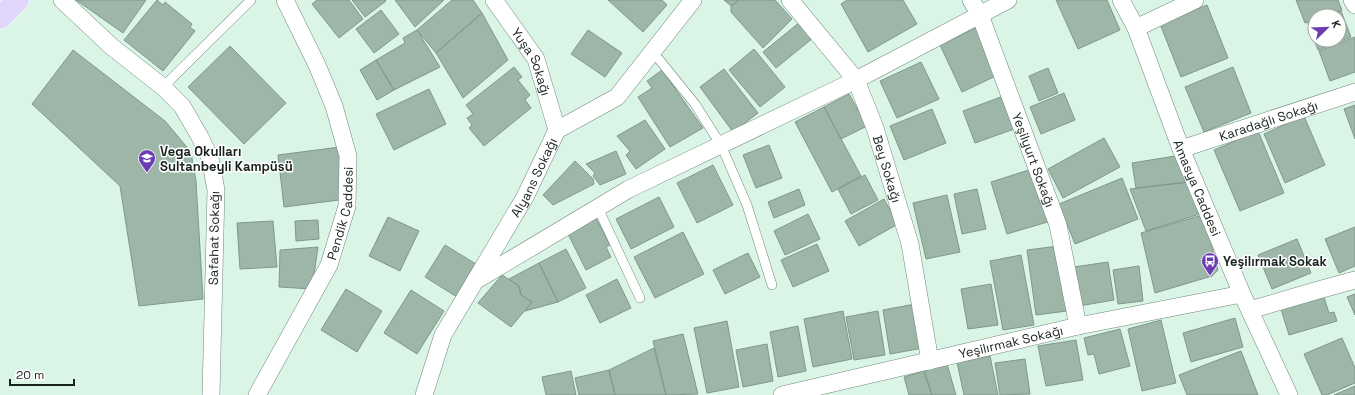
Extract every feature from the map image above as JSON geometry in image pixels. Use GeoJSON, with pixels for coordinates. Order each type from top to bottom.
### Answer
{"type":"FeatureCollection","features":[{"type":"Feature","properties":{"kind":"main road"},"geometry":{"type":"LineString","coordinates":[[0,18],[18,0]]}},
{"type":"Feature","properties":{"kind":"street","name":"Safahat Sokağı"},"geometry":{"type":"LineString","coordinates":[[62,0],[112,47],[163,87],[182,106],[210,158],[216,190],[211,395]]}},
{"type":"Feature","properties":{"kind":"street","name":"Pendik Caddesi"},"geometry":{"type":"LineString","coordinates":[[257,395],[330,265],[347,206],[348,156],[334,106],[317,65],[285,0]]}},
{"type":"Feature","properties":{"kind":"street","name":"Yuşa Sokağı"},"geometry":{"type":"LineString","coordinates":[[494,0],[536,59],[556,130]]}},
{"type":"Feature","properties":{"kind":"street","name":"Alyans Sokağı"},"geometry":{"type":"LineString","coordinates":[[424,395],[443,336],[525,197],[556,130],[618,97],[693,0]]}},
{"type":"Feature","properties":{"kind":"street","name":"Bey Sokağı"},"geometry":{"type":"LineString","coordinates":[[790,0],[856,80],[875,128],[910,244],[930,361]]}},
{"type":"Feature","properties":{"kind":"street","name":"Yeşilyurt Sokağı"},"geometry":{"type":"LineString","coordinates":[[971,0],[980,15],[1058,225],[1078,326]]}},
{"type":"Feature","properties":{"kind":"street"},"geometry":{"type":"LineString","coordinates":[[476,281],[629,189],[856,80],[1008,0]]}},
{"type":"Feature","properties":{"kind":"street","name":"Amasya Caddesi"},"geometry":{"type":"LineString","coordinates":[[1121,0],[1136,28],[1181,149],[1242,294],[1289,395]]}},
{"type":"Feature","properties":{"kind":"street"},"geometry":{"type":"LineString","coordinates":[[1136,28],[1195,0]]}},
{"type":"Feature","properties":{"kind":"street"},"geometry":{"type":"LineString","coordinates":[[1352,0],[1355,6]]}},
{"type":"Feature","properties":{"kind":"street","name":"Karadağlı Sokağı"},"geometry":{"type":"LineString","coordinates":[[1181,149],[1355,92]]}},
{"type":"Feature","properties":{"kind":"street"},"geometry":{"type":"LineString","coordinates":[[1250,310],[1355,280]]}},
{"type":"Feature","properties":{"kind":"street","name":"Yeşilırmak Sokağı"},"geometry":{"type":"LineString","coordinates":[[782,395],[1078,326],[1242,294]]}},
{"type":"Feature","properties":{"kind":"lane"},"geometry":{"type":"LineString","coordinates":[[163,87],[251,0]]}},
{"type":"Feature","properties":{"kind":"lane"},"geometry":{"type":"LineString","coordinates":[[653,52],[695,104],[722,145],[747,205],[772,285]]}},
{"type":"Feature","properties":{"kind":"lane"},"geometry":{"type":"LineString","coordinates":[[598,208],[640,298]]}},
{"type":"Feature","properties":{"kind":"building"},"geometry":{"type":"Polygon","coordinates":[[[76,0],[146,0],[123,33],[76,0]]]}},
{"type":"Feature","properties":{"kind":"building"},"geometry":{"type":"Polygon","coordinates":[[[157,0],[163,5],[165,2],[192,24],[190,27],[195,31],[163,71],[124,40],[157,0]]]}},
{"type":"Feature","properties":{"kind":"building"},"geometry":{"type":"Polygon","coordinates":[[[317,0],[349,0],[363,19],[339,38],[312,4],[317,0]]]}},
{"type":"Feature","properties":{"kind":"building"},"geometry":{"type":"Polygon","coordinates":[[[352,0],[385,0],[386,1],[365,17],[352,0]]]}},
{"type":"Feature","properties":{"kind":"building"},"geometry":{"type":"Polygon","coordinates":[[[395,0],[444,0],[415,27],[395,0]]]}},
{"type":"Feature","properties":{"kind":"building"},"geometry":{"type":"Polygon","coordinates":[[[452,0],[473,0],[482,13],[436,53],[417,30],[452,0]]]}},
{"type":"Feature","properties":{"kind":"building"},"geometry":{"type":"Polygon","coordinates":[[[608,0],[662,0],[667,5],[643,32],[608,0]]]}},
{"type":"Feature","properties":{"kind":"building"},"geometry":{"type":"Polygon","coordinates":[[[724,0],[739,0],[731,6],[724,0]]]}},
{"type":"Feature","properties":{"kind":"building"},"geometry":{"type":"Polygon","coordinates":[[[739,0],[775,0],[792,19],[763,48],[731,12],[731,6],[739,0]]]}},
{"type":"Feature","properties":{"kind":"building"},"geometry":{"type":"Polygon","coordinates":[[[847,0],[903,0],[917,24],[868,52],[841,4],[847,0]]]}},
{"type":"Feature","properties":{"kind":"building"},"geometry":{"type":"Polygon","coordinates":[[[1056,0],[1107,0],[1120,30],[1078,49],[1056,0]]]}},
{"type":"Feature","properties":{"kind":"building"},"geometry":{"type":"Polygon","coordinates":[[[1296,0],[1338,0],[1341,8],[1307,8],[1307,22],[1305,23],[1296,0]]]}},
{"type":"Feature","properties":{"kind":"building"},"geometry":{"type":"Polygon","coordinates":[[[1207,5],[1228,58],[1181,77],[1160,24],[1207,5]]]}},
{"type":"Feature","properties":{"kind":"building"},"geometry":{"type":"Polygon","coordinates":[[[381,10],[399,34],[374,53],[356,29],[381,10]]]}},
{"type":"Feature","properties":{"kind":"building"},"geometry":{"type":"Polygon","coordinates":[[[482,13],[508,60],[463,98],[436,53],[482,13]]]}},
{"type":"Feature","properties":{"kind":"building"},"geometry":{"type":"Polygon","coordinates":[[[800,22],[813,38],[776,68],[763,52],[800,22]]]}},
{"type":"Feature","properties":{"kind":"building"},"geometry":{"type":"Polygon","coordinates":[[[1347,27],[1351,37],[1347,39],[1347,27]]]}},
{"type":"Feature","properties":{"kind":"building"},"geometry":{"type":"Polygon","coordinates":[[[976,28],[998,75],[962,92],[940,45],[976,28]]]}},
{"type":"Feature","properties":{"kind":"building"},"geometry":{"type":"Polygon","coordinates":[[[417,30],[440,67],[394,90],[376,60],[405,43],[403,38],[417,30]]]}},
{"type":"Feature","properties":{"kind":"building"},"geometry":{"type":"Polygon","coordinates":[[[588,30],[622,53],[605,77],[571,54],[588,30]]]}},
{"type":"Feature","properties":{"kind":"building"},"geometry":{"type":"Polygon","coordinates":[[[1355,37],[1355,72],[1330,81],[1319,51],[1327,48],[1347,48],[1347,40],[1355,37]]]}},
{"type":"Feature","properties":{"kind":"building"},"geometry":{"type":"Polygon","coordinates":[[[230,46],[286,103],[244,144],[188,87],[230,46]]]}},
{"type":"Feature","properties":{"kind":"building"},"geometry":{"type":"Polygon","coordinates":[[[754,49],[785,87],[760,107],[729,70],[754,49]]]}},
{"type":"Feature","properties":{"kind":"building"},"geometry":{"type":"Polygon","coordinates":[[[73,50],[165,121],[191,152],[196,181],[203,299],[139,306],[120,186],[32,104],[73,50]]]}},
{"type":"Feature","properties":{"kind":"building"},"geometry":{"type":"Polygon","coordinates":[[[376,60],[394,90],[377,100],[360,70],[376,60]]]}},
{"type":"Feature","properties":{"kind":"building"},"geometry":{"type":"Polygon","coordinates":[[[921,62],[939,99],[897,118],[880,81],[921,62]]]}},
{"type":"Feature","properties":{"kind":"building"},"geometry":{"type":"Polygon","coordinates":[[[514,67],[522,77],[518,80],[530,95],[525,100],[531,108],[484,146],[469,128],[472,125],[467,118],[473,114],[466,105],[514,67]]]}},
{"type":"Feature","properties":{"kind":"building"},"geometry":{"type":"Polygon","coordinates":[[[1233,67],[1251,113],[1204,132],[1185,87],[1233,67]]]}},
{"type":"Feature","properties":{"kind":"building"},"geometry":{"type":"Polygon","coordinates":[[[1048,68],[1058,93],[1039,101],[1029,76],[1048,68]]]}},
{"type":"Feature","properties":{"kind":"building"},"geometry":{"type":"Polygon","coordinates":[[[724,69],[758,113],[733,132],[700,87],[724,69]]]}},
{"type":"Feature","properties":{"kind":"building"},"geometry":{"type":"Polygon","coordinates":[[[662,70],[703,128],[670,147],[638,97],[652,88],[647,81],[662,70]]]}},
{"type":"Feature","properties":{"kind":"building"},"geometry":{"type":"Polygon","coordinates":[[[429,89],[446,124],[394,150],[376,114],[429,89]]]}},
{"type":"Feature","properties":{"kind":"building"},"geometry":{"type":"Polygon","coordinates":[[[1064,93],[1075,120],[1041,134],[1030,107],[1064,93]]]}},
{"type":"Feature","properties":{"kind":"building"},"geometry":{"type":"Polygon","coordinates":[[[849,94],[867,126],[841,139],[824,107],[849,94]]]}},
{"type":"Feature","properties":{"kind":"building"},"geometry":{"type":"Polygon","coordinates":[[[1009,94],[1020,127],[975,143],[963,111],[1009,94]]]}},
{"type":"Feature","properties":{"kind":"building"},"geometry":{"type":"Polygon","coordinates":[[[1355,105],[1355,139],[1344,109],[1355,105]]]}},
{"type":"Feature","properties":{"kind":"building"},"geometry":{"type":"Polygon","coordinates":[[[824,107],[861,176],[832,192],[795,122],[824,107]]]}},
{"type":"Feature","properties":{"kind":"building"},"geometry":{"type":"Polygon","coordinates":[[[932,109],[946,143],[904,160],[890,126],[932,109]]]}},
{"type":"Feature","properties":{"kind":"building"},"geometry":{"type":"Polygon","coordinates":[[[1304,116],[1325,165],[1285,183],[1264,134],[1304,116]]]}},
{"type":"Feature","properties":{"kind":"building"},"geometry":{"type":"Polygon","coordinates":[[[645,120],[665,149],[636,169],[626,155],[630,151],[617,136],[645,120]]]}},
{"type":"Feature","properties":{"kind":"building"},"geometry":{"type":"Polygon","coordinates":[[[1258,131],[1284,193],[1240,211],[1214,150],[1258,131]]]}},
{"type":"Feature","properties":{"kind":"building"},"geometry":{"type":"Polygon","coordinates":[[[1104,138],[1120,167],[1063,198],[1048,169],[1104,138]]]}},
{"type":"Feature","properties":{"kind":"building"},"geometry":{"type":"Polygon","coordinates":[[[769,145],[782,178],[756,188],[743,155],[769,145]]]}},
{"type":"Feature","properties":{"kind":"building"},"geometry":{"type":"Polygon","coordinates":[[[340,147],[347,199],[284,207],[278,155],[340,147]]]}},
{"type":"Feature","properties":{"kind":"building"},"geometry":{"type":"Polygon","coordinates":[[[616,151],[626,174],[600,185],[593,176],[595,173],[586,164],[616,151]]]}},
{"type":"Feature","properties":{"kind":"building"},"geometry":{"type":"Polygon","coordinates":[[[1175,156],[1187,182],[1136,188],[1132,163],[1175,156]]]}},
{"type":"Feature","properties":{"kind":"building"},"geometry":{"type":"Polygon","coordinates":[[[575,161],[593,179],[594,184],[553,205],[543,195],[575,161]]]}},
{"type":"Feature","properties":{"kind":"building"},"geometry":{"type":"Polygon","coordinates":[[[713,165],[733,205],[697,223],[677,183],[713,165]]]}},
{"type":"Feature","properties":{"kind":"building"},"geometry":{"type":"Polygon","coordinates":[[[1035,168],[1051,221],[1007,234],[991,182],[1035,168]]]}},
{"type":"Feature","properties":{"kind":"building"},"geometry":{"type":"Polygon","coordinates":[[[865,175],[878,200],[851,214],[838,189],[865,175]]]}},
{"type":"Feature","properties":{"kind":"building"},"geometry":{"type":"Polygon","coordinates":[[[1122,178],[1138,219],[1075,244],[1059,204],[1122,178]]]}},
{"type":"Feature","properties":{"kind":"building"},"geometry":{"type":"Polygon","coordinates":[[[1190,182],[1203,213],[1146,231],[1130,189],[1190,182]]]}},
{"type":"Feature","properties":{"kind":"building"},"geometry":{"type":"Polygon","coordinates":[[[799,189],[805,205],[774,218],[768,202],[799,189]]]}},
{"type":"Feature","properties":{"kind":"building"},"geometry":{"type":"Polygon","coordinates":[[[977,189],[986,229],[962,234],[954,194],[977,189]]]}},
{"type":"Feature","properties":{"kind":"building"},"geometry":{"type":"Polygon","coordinates":[[[947,195],[960,252],[926,259],[913,203],[947,195]]]}},
{"type":"Feature","properties":{"kind":"building"},"geometry":{"type":"Polygon","coordinates":[[[659,197],[674,227],[631,249],[616,219],[659,197]]]}},
{"type":"Feature","properties":{"kind":"building"},"geometry":{"type":"Polygon","coordinates":[[[884,199],[898,224],[859,246],[845,221],[884,199]]]}},
{"type":"Feature","properties":{"kind":"building"},"geometry":{"type":"Polygon","coordinates":[[[808,214],[820,239],[785,255],[774,231],[808,214]]]}},
{"type":"Feature","properties":{"kind":"building"},"geometry":{"type":"Polygon","coordinates":[[[1199,216],[1204,218],[1218,270],[1212,276],[1155,293],[1141,233],[1199,216]]]}},
{"type":"Feature","properties":{"kind":"building"},"geometry":{"type":"Polygon","coordinates":[[[388,217],[419,231],[400,271],[369,256],[388,217]]]}},
{"type":"Feature","properties":{"kind":"building"},"geometry":{"type":"Polygon","coordinates":[[[596,218],[610,245],[606,247],[611,257],[586,270],[567,232],[596,218]]]}},
{"type":"Feature","properties":{"kind":"building"},"geometry":{"type":"Polygon","coordinates":[[[318,220],[319,239],[296,241],[295,221],[318,220]]]}},
{"type":"Feature","properties":{"kind":"building"},"geometry":{"type":"Polygon","coordinates":[[[273,221],[277,267],[240,269],[237,223],[273,221]]]}},
{"type":"Feature","properties":{"kind":"building"},"geometry":{"type":"Polygon","coordinates":[[[1355,227],[1355,266],[1339,273],[1325,239],[1355,227]]]}},
{"type":"Feature","properties":{"kind":"building"},"geometry":{"type":"Polygon","coordinates":[[[683,232],[704,274],[655,298],[634,257],[683,232]]]}},
{"type":"Feature","properties":{"kind":"building"},"geometry":{"type":"Polygon","coordinates":[[[1297,239],[1311,273],[1272,289],[1258,255],[1297,239]]]}},
{"type":"Feature","properties":{"kind":"building"},"geometry":{"type":"Polygon","coordinates":[[[817,244],[829,271],[793,287],[781,260],[817,244]]]}},
{"type":"Feature","properties":{"kind":"building"},"geometry":{"type":"Polygon","coordinates":[[[445,245],[476,264],[457,297],[425,277],[445,245]]]}},
{"type":"Feature","properties":{"kind":"building"},"geometry":{"type":"Polygon","coordinates":[[[1058,246],[1067,311],[1036,315],[1027,250],[1058,246]]]}},
{"type":"Feature","properties":{"kind":"building"},"geometry":{"type":"Polygon","coordinates":[[[318,247],[312,289],[279,287],[280,250],[318,247]]]}},
{"type":"Feature","properties":{"kind":"building"},"geometry":{"type":"Polygon","coordinates":[[[566,249],[586,288],[558,302],[539,263],[566,249]]]}},
{"type":"Feature","properties":{"kind":"building"},"geometry":{"type":"Polygon","coordinates":[[[748,253],[760,277],[725,294],[713,270],[748,253]]]}},
{"type":"Feature","properties":{"kind":"building"},"geometry":{"type":"Polygon","coordinates":[[[1021,255],[1034,325],[1003,330],[990,261],[1021,255]]]}},
{"type":"Feature","properties":{"kind":"building"},"geometry":{"type":"Polygon","coordinates":[[[1108,262],[1114,300],[1079,306],[1074,267],[1108,262]]]}},
{"type":"Feature","properties":{"kind":"building"},"geometry":{"type":"Polygon","coordinates":[[[539,263],[558,302],[525,311],[532,302],[521,295],[519,286],[509,279],[539,263]]]}},
{"type":"Feature","properties":{"kind":"building"},"geometry":{"type":"Polygon","coordinates":[[[1139,266],[1143,301],[1118,304],[1113,270],[1139,266]]]}},
{"type":"Feature","properties":{"kind":"building"},"geometry":{"type":"Polygon","coordinates":[[[502,275],[519,286],[521,295],[532,302],[511,327],[478,303],[502,275]]]}},
{"type":"Feature","properties":{"kind":"building"},"geometry":{"type":"Polygon","coordinates":[[[617,279],[631,308],[600,323],[586,295],[617,279]]]}},
{"type":"Feature","properties":{"kind":"building"},"geometry":{"type":"Polygon","coordinates":[[[991,284],[998,325],[968,329],[961,289],[991,284]]]}},
{"type":"Feature","properties":{"kind":"building"},"geometry":{"type":"Polygon","coordinates":[[[346,289],[382,311],[357,352],[321,330],[346,289]]]}},
{"type":"Feature","properties":{"kind":"building"},"geometry":{"type":"Polygon","coordinates":[[[411,290],[444,311],[417,354],[384,333],[411,290]]]}},
{"type":"Feature","properties":{"kind":"building"},"geometry":{"type":"Polygon","coordinates":[[[1323,294],[1329,313],[1334,312],[1337,321],[1289,335],[1280,306],[1323,294]]]}},
{"type":"Feature","properties":{"kind":"building"},"geometry":{"type":"Polygon","coordinates":[[[1355,294],[1355,315],[1347,297],[1355,294]]]}},
{"type":"Feature","properties":{"kind":"building"},"geometry":{"type":"Polygon","coordinates":[[[915,304],[923,348],[890,354],[883,310],[915,304]]]}},
{"type":"Feature","properties":{"kind":"building"},"geometry":{"type":"Polygon","coordinates":[[[843,311],[852,359],[813,367],[804,319],[843,311]]]}},
{"type":"Feature","properties":{"kind":"building"},"geometry":{"type":"Polygon","coordinates":[[[878,311],[885,355],[854,360],[846,317],[878,311]]]}},
{"type":"Feature","properties":{"kind":"building"},"geometry":{"type":"Polygon","coordinates":[[[1235,318],[1243,347],[1191,362],[1183,333],[1235,318]]]}},
{"type":"Feature","properties":{"kind":"building"},"geometry":{"type":"Polygon","coordinates":[[[1161,320],[1176,383],[1142,391],[1128,329],[1161,320]]]}},
{"type":"Feature","properties":{"kind":"building"},"geometry":{"type":"Polygon","coordinates":[[[727,321],[739,387],[707,393],[694,328],[727,321]]]}},
{"type":"Feature","properties":{"kind":"building"},"geometry":{"type":"Polygon","coordinates":[[[798,326],[806,371],[778,377],[770,332],[798,326]]]}},
{"type":"Feature","properties":{"kind":"building"},"geometry":{"type":"Polygon","coordinates":[[[1120,329],[1130,366],[1099,374],[1094,354],[1088,355],[1084,338],[1120,329]]]}},
{"type":"Feature","properties":{"kind":"building"},"geometry":{"type":"Polygon","coordinates":[[[683,334],[698,394],[666,395],[653,341],[683,334]]]}},
{"type":"Feature","properties":{"kind":"building"},"geometry":{"type":"Polygon","coordinates":[[[1342,338],[1355,368],[1355,383],[1327,395],[1322,395],[1304,354],[1342,338]]]}},
{"type":"Feature","properties":{"kind":"building"},"geometry":{"type":"Polygon","coordinates":[[[1076,340],[1083,380],[1046,386],[1038,346],[1076,340]]]}},
{"type":"Feature","properties":{"kind":"building"},"geometry":{"type":"Polygon","coordinates":[[[767,344],[773,381],[743,387],[736,350],[767,344]]]}},
{"type":"Feature","properties":{"kind":"building"},"geometry":{"type":"Polygon","coordinates":[[[654,348],[666,395],[615,395],[609,370],[654,348]]]}},
{"type":"Feature","properties":{"kind":"building"},"geometry":{"type":"Polygon","coordinates":[[[1241,351],[1258,395],[1187,395],[1179,375],[1241,351]]]}},
{"type":"Feature","properties":{"kind":"building"},"geometry":{"type":"Polygon","coordinates":[[[990,356],[998,395],[964,395],[957,362],[990,356]]]}},
{"type":"Feature","properties":{"kind":"building"},"geometry":{"type":"Polygon","coordinates":[[[1025,359],[1030,394],[1000,395],[995,363],[1025,359]]]}},
{"type":"Feature","properties":{"kind":"building"},"geometry":{"type":"Polygon","coordinates":[[[947,364],[956,395],[932,395],[924,371],[947,364]]]}},
{"type":"Feature","properties":{"kind":"building"},"geometry":{"type":"Polygon","coordinates":[[[609,370],[615,395],[579,395],[575,378],[609,370]]]}},
{"type":"Feature","properties":{"kind":"building"},"geometry":{"type":"Polygon","coordinates":[[[571,371],[576,395],[546,395],[542,377],[571,371]]]}},
{"type":"Feature","properties":{"kind":"building"},"geometry":{"type":"Polygon","coordinates":[[[924,371],[932,395],[909,395],[904,377],[924,371]]]}},
{"type":"Feature","properties":{"kind":"building"},"geometry":{"type":"Polygon","coordinates":[[[1355,386],[1355,395],[1334,395],[1355,386]]]}},
{"type":"Feature","properties":{"kind":"place","name":"Vega Okulları Sultanbeyli Kampüsü"},"geometry":{"type":"Point","coordinates":[147,173]}},
{"type":"Feature","properties":{"kind":"place","name":"Yeşilırmak Sokak"},"geometry":{"type":"Point","coordinates":[1210,276]}}]}
